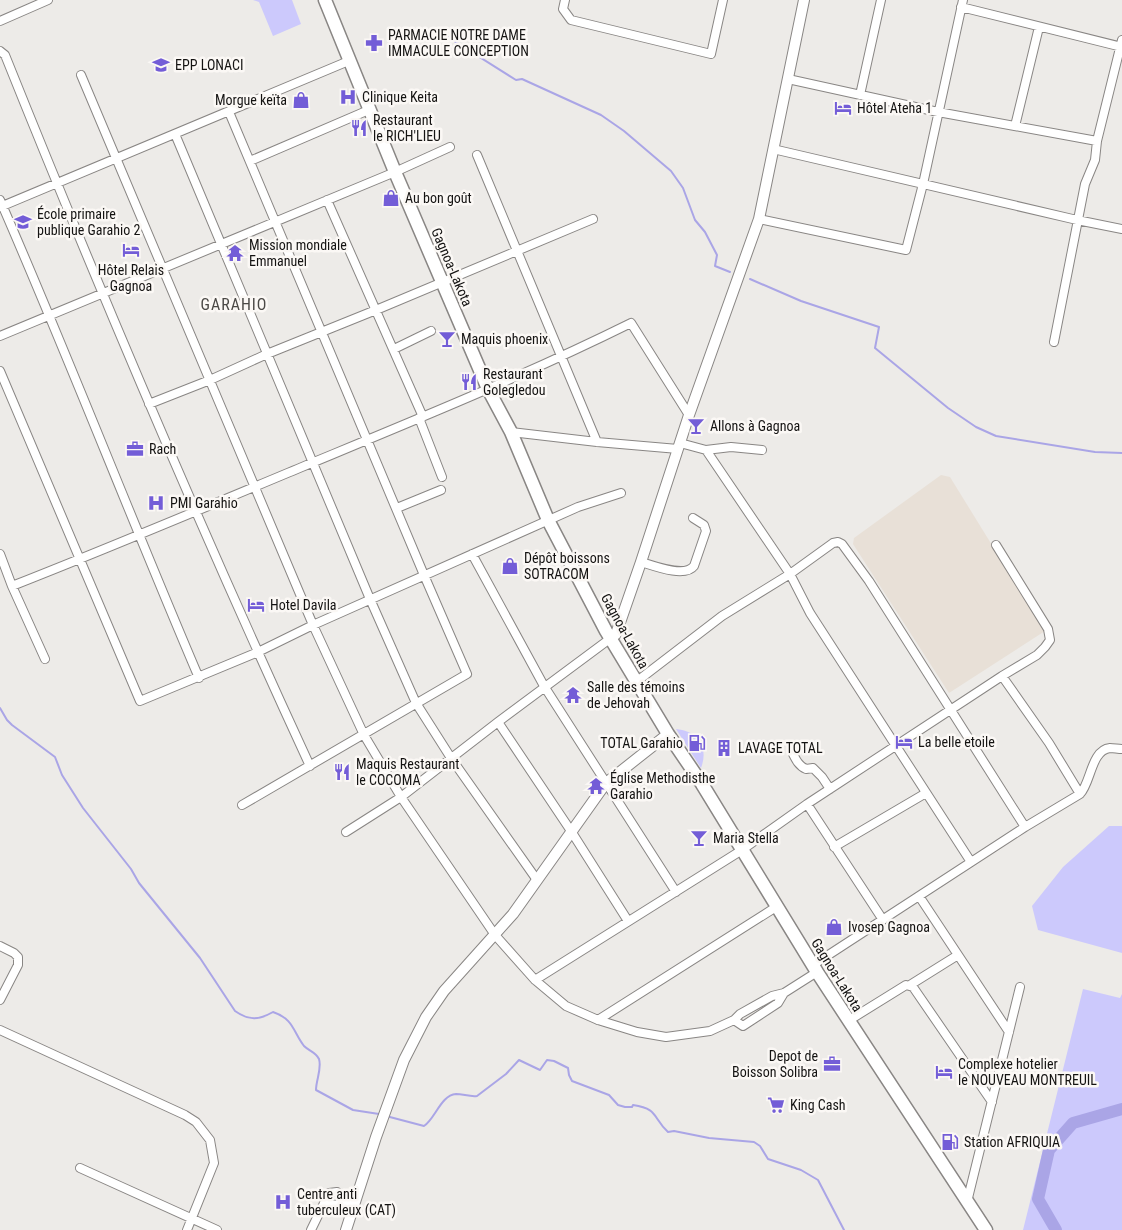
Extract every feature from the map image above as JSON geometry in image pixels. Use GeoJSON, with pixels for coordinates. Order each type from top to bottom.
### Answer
{"type":"FeatureCollection","features":[{"type":"Feature","properties":{"kind":"main road","name":"Gagnoa-Lakota"},"geometry":{"type":"LineString","coordinates":[[325,0],[371,109],[395,172],[488,389],[511,432],[548,520],[611,638],[668,734],[702,784],[776,907],[848,1021],[986,1230]]}},
{"type":"Feature","properties":{"kind":"street"},"geometry":{"type":"LineString","coordinates":[[0,21],[48,0]]}},
{"type":"Feature","properties":{"kind":"street"},"geometry":{"type":"LineString","coordinates":[[565,0],[563,10],[571,20],[711,54],[723,0]]}},
{"type":"Feature","properties":{"kind":"street"},"geometry":{"type":"LineString","coordinates":[[346,832],[401,797],[544,686],[616,634],[689,415],[759,218],[804,0]]}},
{"type":"Feature","properties":{"kind":"street"},"geometry":{"type":"LineString","coordinates":[[860,95],[881,0]]}},
{"type":"Feature","properties":{"kind":"street"},"geometry":{"type":"LineString","coordinates":[[759,218],[906,250],[923,184],[962,4],[1040,27],[1122,45],[1097,141],[1095,160],[1085,184],[1054,342]]}},
{"type":"Feature","properties":{"kind":"street"},"geometry":{"type":"LineString","coordinates":[[1014,126],[1040,27]]}},
{"type":"Feature","properties":{"kind":"street"},"geometry":{"type":"LineString","coordinates":[[0,51],[5,55],[195,512],[310,766]]}},
{"type":"Feature","properties":{"kind":"street"},"geometry":{"type":"LineString","coordinates":[[199,678],[138,535],[49,315],[1,204],[57,183],[350,60]]}},
{"type":"Feature","properties":{"kind":"street"},"geometry":{"type":"LineString","coordinates":[[81,75],[312,625],[364,734],[401,797],[495,935],[535,980],[566,1006],[598,1020],[637,1032],[666,1037],[710,1031],[734,1020],[740,1014],[772,996],[784,993],[815,968],[883,920],[971,862],[996,848],[1025,827],[1080,794],[1085,789],[1093,763],[1100,753],[1110,748],[1122,750]]}},
{"type":"Feature","properties":{"kind":"street"},"geometry":{"type":"LineString","coordinates":[[788,79],[938,112],[1097,141]]}},
{"type":"Feature","properties":{"kind":"street"},"geometry":{"type":"LineString","coordinates":[[250,161],[371,109]]}},
{"type":"Feature","properties":{"kind":"street"},"geometry":{"type":"LineString","coordinates":[[229,112],[467,674],[242,805]]}},
{"type":"Feature","properties":{"kind":"street"},"geometry":{"type":"LineString","coordinates":[[174,134],[370,599],[416,703],[451,758],[537,880]]}},
{"type":"Feature","properties":{"kind":"street"},"geometry":{"type":"LineString","coordinates":[[0,336],[395,172],[450,147]]}},
{"type":"Feature","properties":{"kind":"street"},"geometry":{"type":"LineString","coordinates":[[773,149],[1122,229]]}},
{"type":"Feature","properties":{"kind":"street"},"geometry":{"type":"LineString","coordinates":[[477,155],[597,442]]}},
{"type":"Feature","properties":{"kind":"street"},"geometry":{"type":"LineString","coordinates":[[327,200],[394,349],[442,477]]}},
{"type":"Feature","properties":{"kind":"street"},"geometry":{"type":"LineString","coordinates":[[150,404],[592,220]]}},
{"type":"Feature","properties":{"kind":"street"},"geometry":{"type":"LineString","coordinates":[[12,586],[195,512],[488,389],[561,357],[631,323],[689,415]]}},
{"type":"Feature","properties":{"kind":"street"},"geometry":{"type":"LineString","coordinates":[[394,349],[431,331]]}},
{"type":"Feature","properties":{"kind":"street"},"geometry":{"type":"LineString","coordinates":[[0,371],[140,701],[258,652],[312,625],[578,507],[621,493]]}},
{"type":"Feature","properties":{"kind":"street"},"geometry":{"type":"LineString","coordinates":[[511,432],[597,442],[679,446],[706,450],[731,447],[762,450]]}},
{"type":"Feature","properties":{"kind":"street"},"geometry":{"type":"LineString","coordinates":[[706,450],[790,574],[810,613],[971,862]]}},
{"type":"Feature","properties":{"kind":"street"},"geometry":{"type":"LineString","coordinates":[[397,508],[441,490]]}},
{"type":"Feature","properties":{"kind":"street"},"geometry":{"type":"LineString","coordinates":[[641,562],[676,571],[684,572],[690,570],[694,566],[706,531],[701,522],[693,518]]}},
{"type":"Feature","properties":{"kind":"street"},"geometry":{"type":"LineString","coordinates":[[636,682],[722,616],[790,574],[833,542],[838,542],[842,544],[869,581],[1025,827]]}},
{"type":"Feature","properties":{"kind":"street"},"geometry":{"type":"LineString","coordinates":[[535,980],[742,850],[807,804],[1037,655],[1050,640],[1048,629],[996,545]]}},
{"type":"Feature","properties":{"kind":"street"},"geometry":{"type":"LineString","coordinates":[[0,554],[12,586],[45,659]]}},
{"type":"Feature","properties":{"kind":"street"},"geometry":{"type":"LineString","coordinates":[[472,554],[544,686],[676,892]]}},
{"type":"Feature","properties":{"kind":"street"},"geometry":{"type":"LineString","coordinates":[[1002,676],[1049,743],[1080,794]]}},
{"type":"Feature","properties":{"kind":"street"},"geometry":{"type":"LineString","coordinates":[[498,722],[571,831],[628,921]]}},
{"type":"Feature","properties":{"kind":"street"},"geometry":{"type":"LineString","coordinates":[[346,1230],[380,1128],[413,1041],[444,991],[513,914],[606,783],[668,734]]}},
{"type":"Feature","properties":{"kind":"street"},"geometry":{"type":"LineString","coordinates":[[793,754],[796,761],[803,768],[813,768],[830,789]]}},
{"type":"Feature","properties":{"kind":"street"},"geometry":{"type":"LineString","coordinates":[[834,846],[926,793]]}},
{"type":"Feature","properties":{"kind":"street"},"geometry":{"type":"LineString","coordinates":[[807,804],[883,920]]}},
{"type":"Feature","properties":{"kind":"street"},"geometry":{"type":"LineString","coordinates":[[919,896],[1009,1032]]}},
{"type":"Feature","properties":{"kind":"street"},"geometry":{"type":"LineString","coordinates":[[598,1020],[776,907]]}},
{"type":"Feature","properties":{"kind":"street"},"geometry":{"type":"LineString","coordinates":[[0,946],[18,957],[18,965],[0,1000]]}},
{"type":"Feature","properties":{"kind":"street"},"geometry":{"type":"LineString","coordinates":[[848,1021],[958,955]]}},
{"type":"Feature","properties":{"kind":"street"},"geometry":{"type":"LineString","coordinates":[[910,985],[992,1102]]}},
{"type":"Feature","properties":{"kind":"street"},"geometry":{"type":"LineString","coordinates":[[967,1202],[1020,987]]}},
{"type":"Feature","properties":{"kind":"street"},"geometry":{"type":"LineString","coordinates":[[0,1030],[185,1115],[196,1122],[210,1140],[214,1162],[186,1230]]}},
{"type":"Feature","properties":{"kind":"street"},"geometry":{"type":"LineString","coordinates":[[80,1168],[217,1230]]}},
{"type":"Feature","properties":{"kind":"street"},"geometry":{"type":"LineString","coordinates":[[311,1230],[327,1196],[331,1204],[336,1205],[343,1201],[354,1205]]}},
{"type":"Feature","properties":{"kind":"shaded area"},"geometry":{"type":"Polygon","coordinates":[[[253,0],[292,0],[301,24],[273,36],[259,2],[253,0]]]}},
{"type":"Feature","properties":{"kind":"shaded area"},"geometry":{"type":"Polygon","coordinates":[[[941,475],[950,477],[1045,631],[949,693],[853,544],[854,538],[941,475]]]}},
{"type":"Feature","properties":{"kind":"shaded area"},"geometry":{"type":"Polygon","coordinates":[[[676,729],[690,733],[700,741],[704,753],[701,768],[676,729]]]}},
{"type":"Feature","properties":{"kind":"shaded area"},"geometry":{"type":"Polygon","coordinates":[[[1109,826],[1122,826],[1122,953],[1038,930],[1032,906],[1063,867],[1109,826]]]}},
{"type":"Feature","properties":{"kind":"shaded area"},"geometry":{"type":"Polygon","coordinates":[[[1083,989],[1120,998],[1122,994],[1122,1230],[1023,1230],[1083,989]]]}},
{"type":"Feature","properties":{"kind":"waterway"},"geometry":{"type":"LineString","coordinates":[[443,34],[516,80],[522,79],[601,115],[624,131],[671,171],[683,188],[695,220],[705,232],[717,255],[715,266],[730,272]]}},
{"type":"Feature","properties":{"kind":"waterway"},"geometry":{"type":"LineString","coordinates":[[750,279],[801,301],[879,327],[875,348],[948,408],[976,427],[996,436],[1095,452],[1122,453]]}},
{"type":"Feature","properties":{"kind":"waterway"},"geometry":{"type":"LineString","coordinates":[[0,708],[12,725],[55,757],[62,775],[83,808],[131,869],[139,883],[200,958],[235,1011],[249,1018],[259,1018],[273,1012],[285,1018],[304,1046],[319,1059],[320,1067],[316,1090],[353,1110],[379,1114]]}},
{"type":"Feature","properties":{"kind":"waterway"},"geometry":{"type":"LineString","coordinates":[[386,1116],[424,1126],[446,1098],[456,1094],[477,1096],[506,1074],[519,1060],[540,1070],[547,1060],[554,1061],[568,1068],[572,1081],[609,1095],[618,1105],[625,1107],[632,1107],[633,1105],[651,1111],[668,1132],[674,1131],[709,1138],[754,1142],[760,1146],[768,1159],[801,1170],[818,1180],[844,1230]]}},
{"type":"Feature","properties":{"kind":"waterway"},"geometry":{"type":"LineString","coordinates":[[1056,1230],[1038,1199],[1049,1150],[1073,1123],[1122,1109]]}},
{"type":"Feature","properties":{"kind":"place","name":"PARMACIE NOTRE DAME IMMACULE CONCEPTION"},"geometry":{"type":"Point","coordinates":[374,43]}},
{"type":"Feature","properties":{"kind":"place","name":"EPP LONACI"},"geometry":{"type":"Point","coordinates":[161,65]}},
{"type":"Feature","properties":{"kind":"place","name":"Clinique Keita"},"geometry":{"type":"Point","coordinates":[348,97]}},
{"type":"Feature","properties":{"kind":"place","name":"Morgue keïta"},"geometry":{"type":"Point","coordinates":[301,100]}},
{"type":"Feature","properties":{"kind":"place","name":"Hôtel Ateha 1"},"geometry":{"type":"Point","coordinates":[843,108]}},
{"type":"Feature","properties":{"kind":"place","name":"Restaurant le RICH'LIEU"},"geometry":{"type":"Point","coordinates":[359,128]}},
{"type":"Feature","properties":{"kind":"place","name":"Au bon goût"},"geometry":{"type":"Point","coordinates":[391,198]}},
{"type":"Feature","properties":{"kind":"place","name":"École primaire publique Garahio 2"},"geometry":{"type":"Point","coordinates":[23,222]}},
{"type":"Feature","properties":{"kind":"place","name":"Hôtel Relais Gagnoa"},"geometry":{"type":"Point","coordinates":[131,250]}},
{"type":"Feature","properties":{"kind":"place","name":"Mission mondiale Emmanuel"},"geometry":{"type":"Point","coordinates":[235,253]}},
{"type":"Feature","properties":{"kind":"place","name":"Maquis phoenix"},"geometry":{"type":"Point","coordinates":[447,339]}},
{"type":"Feature","properties":{"kind":"place","name":"Restaurant Golegledou"},"geometry":{"type":"Point","coordinates":[469,382]}},
{"type":"Feature","properties":{"kind":"place","name":"Allons à Gagnoa"},"geometry":{"type":"Point","coordinates":[696,426]}},
{"type":"Feature","properties":{"kind":"place","name":"Rach"},"geometry":{"type":"Point","coordinates":[135,449]}},
{"type":"Feature","properties":{"kind":"place","name":"PMI Garahio"},"geometry":{"type":"Point","coordinates":[156,503]}},
{"type":"Feature","properties":{"kind":"place","name":"Dépôt boissons SOTRACOM"},"geometry":{"type":"Point","coordinates":[510,566]}},
{"type":"Feature","properties":{"kind":"place","name":"Hotel Davila"},"geometry":{"type":"Point","coordinates":[256,605]}},
{"type":"Feature","properties":{"kind":"place","name":"Salle des témoins de Jehovah"},"geometry":{"type":"Point","coordinates":[573,695]}},
{"type":"Feature","properties":{"kind":"place","name":"La belle etoile"},"geometry":{"type":"Point","coordinates":[904,742]}},
{"type":"Feature","properties":{"kind":"place","name":"TOTAL Garahio"},"geometry":{"type":"Point","coordinates":[697,743]}},
{"type":"Feature","properties":{"kind":"place","name":"LAVAGE TOTAL"},"geometry":{"type":"Point","coordinates":[724,748]}},
{"type":"Feature","properties":{"kind":"place","name":"Maquis Restaurant le COCOMA"},"geometry":{"type":"Point","coordinates":[342,772]}},
{"type":"Feature","properties":{"kind":"place","name":"Église Methodisthe Garahio"},"geometry":{"type":"Point","coordinates":[596,786]}},
{"type":"Feature","properties":{"kind":"place","name":"Maria Stella"},"geometry":{"type":"Point","coordinates":[699,838]}},
{"type":"Feature","properties":{"kind":"place","name":"Ivosep Gagnoa"},"geometry":{"type":"Point","coordinates":[834,927]}},
{"type":"Feature","properties":{"kind":"place","name":"Depot de Boisson Solibra"},"geometry":{"type":"Point","coordinates":[832,1064]}},
{"type":"Feature","properties":{"kind":"place","name":"Complexe hotelier le NOUVEAU MONTREUIL"},"geometry":{"type":"Point","coordinates":[944,1072]}},
{"type":"Feature","properties":{"kind":"place","name":"King Cash"},"geometry":{"type":"Point","coordinates":[776,1105]}},
{"type":"Feature","properties":{"kind":"place","name":"Station AFRIQUIA"},"geometry":{"type":"Point","coordinates":[950,1142]}},
{"type":"Feature","properties":{"kind":"place","name":"Centre anti tuberculeux (CAT)"},"geometry":{"type":"Point","coordinates":[283,1202]}},
{"type":"Feature","properties":{"kind":"district","name":"GARAHIO"},"geometry":{"type":"Point","coordinates":[234,304]}}]}
